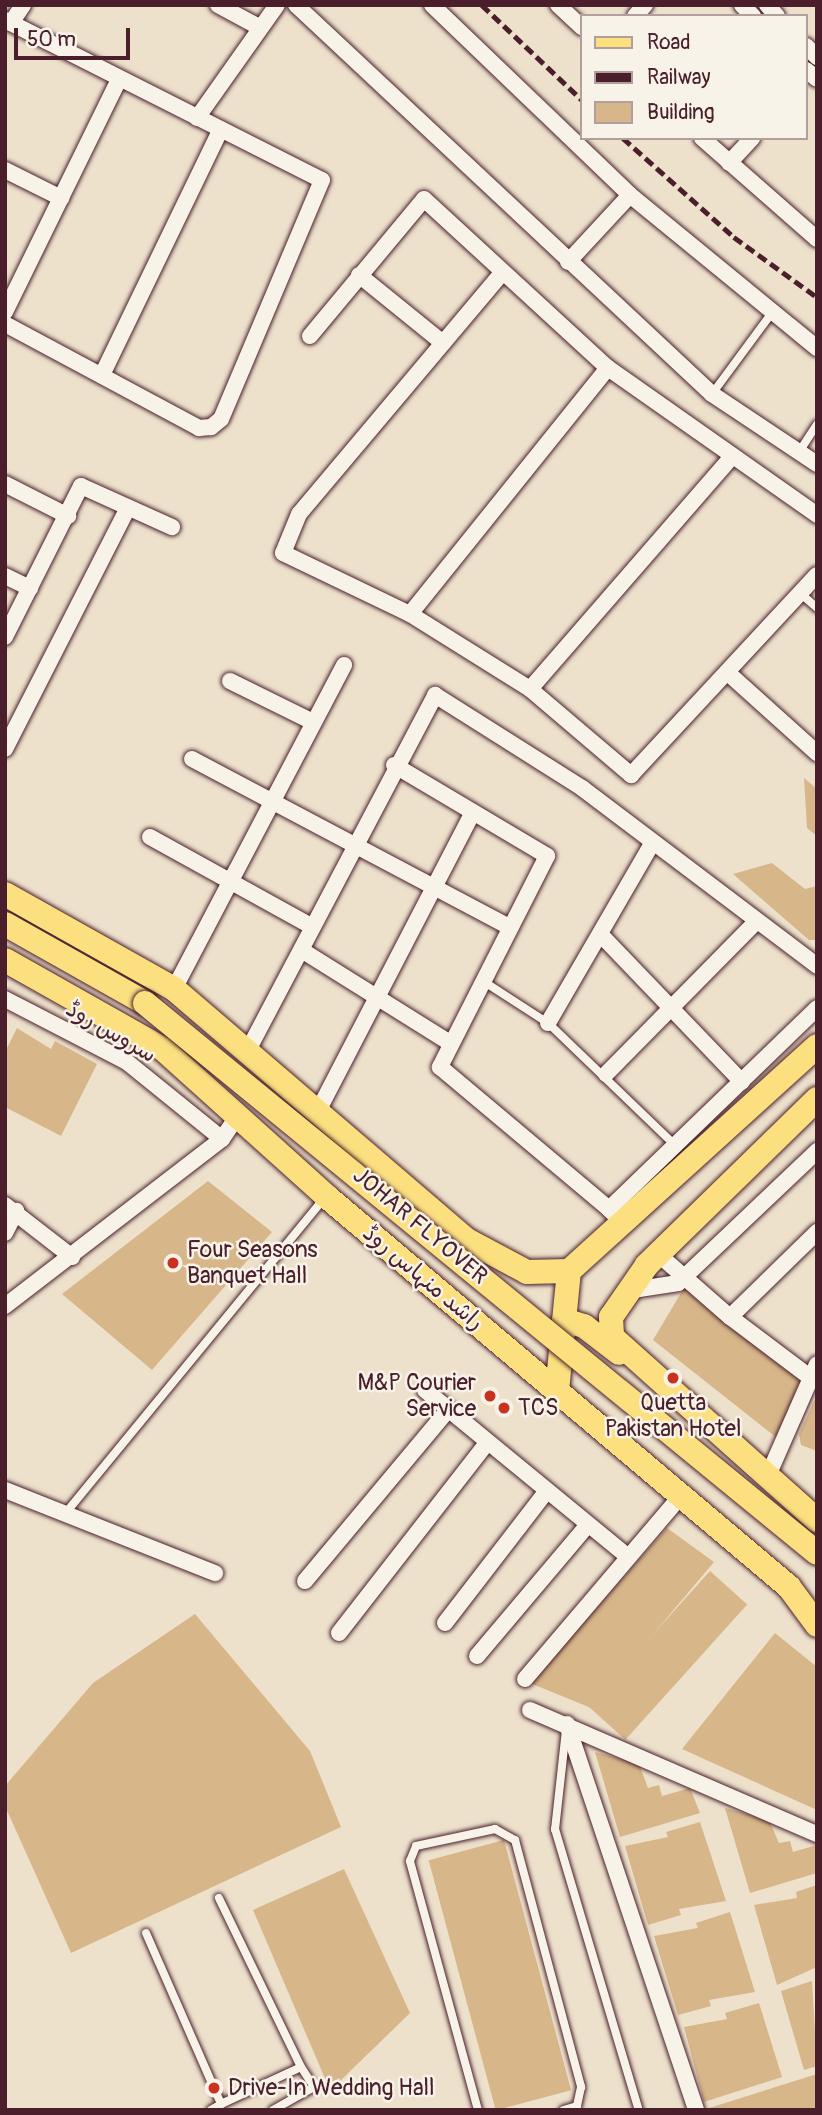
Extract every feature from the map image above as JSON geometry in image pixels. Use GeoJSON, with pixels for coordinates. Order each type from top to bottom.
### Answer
{"type":"FeatureCollection","features":[{"type":"Feature","properties":{"kind":"main road"},"geometry":{"type":"LineString","coordinates":[[5,894],[174,989],[316,1115],[467,1240],[527,1272],[569,1271]]}},
{"type":"Feature","properties":{"kind":"main road","name":"JOHAR FLYOVER"},"geometry":{"type":"LineString","coordinates":[[5,924],[145,1003],[817,1553]]}},
{"type":"Feature","properties":{"kind":"main road","name":"راشد منہاس روڈ"},"geometry":{"type":"LineString","coordinates":[[5,961],[163,1049],[236,1118],[326,1196],[789,1587],[817,1625]]}},
{"type":"Feature","properties":{"kind":"main road"},"geometry":{"type":"LineString","coordinates":[[557,1391],[569,1271],[616,1216],[741,1095],[817,1046]]}},
{"type":"Feature","properties":{"kind":"main road"},"geometry":{"type":"LineString","coordinates":[[817,1099],[658,1254],[626,1291],[611,1317],[612,1337],[817,1520]]}},
{"type":"Feature","properties":{"kind":"main road"},"geometry":{"type":"LineString","coordinates":[[427,1281],[467,1240]]}},
{"type":"Feature","properties":{"kind":"main road"},"geometry":{"type":"LineString","coordinates":[[564,1320],[584,1326],[687,1406]]}},
{"type":"Feature","properties":{"kind":"main road"},"geometry":{"type":"LineString","coordinates":[[789,1587],[817,1588]]}},
{"type":"Feature","properties":{"kind":"main road"},"geometry":{"type":"LineString","coordinates":[[789,1587],[817,1610]]}},
{"type":"Feature","properties":{"kind":"street"},"geometry":{"type":"LineString","coordinates":[[5,324],[200,428],[221,419],[322,180],[8,21],[23,5]]}},
{"type":"Feature","properties":{"kind":"street"},"geometry":{"type":"LineString","coordinates":[[218,5],[257,26]]}},
{"type":"Feature","properties":{"kind":"street"},"geometry":{"type":"LineString","coordinates":[[197,118],[257,26],[277,5]]}},
{"type":"Feature","properties":{"kind":"street"},"geometry":{"type":"LineString","coordinates":[[296,5],[712,394],[817,464]]}},
{"type":"Feature","properties":{"kind":"street"},"geometry":{"type":"LineString","coordinates":[[432,5],[630,195],[771,314],[817,348]]}},
{"type":"Feature","properties":{"kind":"street"},"geometry":{"type":"LineString","coordinates":[[558,5],[580,25]]}},
{"type":"Feature","properties":{"kind":"street"},"geometry":{"type":"LineString","coordinates":[[5,312],[119,79]]}},
{"type":"Feature","properties":{"kind":"street"},"geometry":{"type":"LineString","coordinates":[[102,375],[221,129]]}},
{"type":"Feature","properties":{"kind":"street"},"geometry":{"type":"LineString","coordinates":[[704,140],[814,231]]}},
{"type":"Feature","properties":{"kind":"street"},"geometry":{"type":"LineString","coordinates":[[729,163],[750,140]]}},
{"type":"Feature","properties":{"kind":"street"},"geometry":{"type":"LineString","coordinates":[[5,170],[61,198]]}},
{"type":"Feature","properties":{"kind":"street"},"geometry":{"type":"LineString","coordinates":[[568,262],[630,195]]}},
{"type":"Feature","properties":{"kind":"street"},"geometry":{"type":"LineString","coordinates":[[310,336],[424,200],[608,368],[730,458],[817,515]]}},
{"type":"Feature","properties":{"kind":"street"},"geometry":{"type":"LineString","coordinates":[[502,273],[299,514],[282,548],[286,556],[410,614],[530,689],[631,775],[817,575]]}},
{"type":"Feature","properties":{"kind":"street"},"geometry":{"type":"LineString","coordinates":[[359,275],[443,343]]}},
{"type":"Feature","properties":{"kind":"street"},"geometry":{"type":"LineString","coordinates":[[410,614],[608,368]]}},
{"type":"Feature","properties":{"kind":"street"},"geometry":{"type":"LineString","coordinates":[[530,689],[730,458]]}},
{"type":"Feature","properties":{"kind":"street"},"geometry":{"type":"LineString","coordinates":[[5,484],[68,516]]}},
{"type":"Feature","properties":{"kind":"street"},"geometry":{"type":"LineString","coordinates":[[5,637],[86,485],[128,508],[172,527]]}},
{"type":"Feature","properties":{"kind":"street"},"geometry":{"type":"LineString","coordinates":[[5,749],[128,508]]}},
{"type":"Feature","properties":{"kind":"street"},"geometry":{"type":"LineString","coordinates":[[5,576],[30,588]]}},
{"type":"Feature","properties":{"kind":"street"},"geometry":{"type":"LineString","coordinates":[[174,989],[344,665]]}},
{"type":"Feature","properties":{"kind":"street"},"geometry":{"type":"LineString","coordinates":[[728,673],[817,752]]}},
{"type":"Feature","properties":{"kind":"street"},"geometry":{"type":"LineString","coordinates":[[230,681],[313,722]]}},
{"type":"Feature","properties":{"kind":"street"},"geometry":{"type":"LineString","coordinates":[[246,1054],[303,951],[352,846],[429,698],[440,696],[653,842],[817,966]]}},
{"type":"Feature","properties":{"kind":"street"},"geometry":{"type":"LineString","coordinates":[[192,759],[352,846],[508,926]]}},
{"type":"Feature","properties":{"kind":"street"},"geometry":{"type":"LineString","coordinates":[[394,765],[547,856],[508,926],[450,1044],[443,1071],[616,1216],[678,1147],[741,1095],[817,1008]]}},
{"type":"Feature","properties":{"kind":"street"},"geometry":{"type":"LineString","coordinates":[[316,1115],[473,812]]}},
{"type":"Feature","properties":{"kind":"street"},"geometry":{"type":"LineString","coordinates":[[150,837],[313,927]]}},
{"type":"Feature","properties":{"kind":"street"},"geometry":{"type":"LineString","coordinates":[[548,1023],[602,936],[653,842]]}},
{"type":"Feature","properties":{"kind":"street"},"geometry":{"type":"LineString","coordinates":[[606,1074],[757,921]]}},
{"type":"Feature","properties":{"kind":"street"},"geometry":{"type":"LineString","coordinates":[[602,936],[673,1005],[741,1095]]}},
{"type":"Feature","properties":{"kind":"street"},"geometry":{"type":"LineString","coordinates":[[303,951],[450,1044]]}},
{"type":"Feature","properties":{"kind":"street","name":"سروس روڈ"},"geometry":{"type":"LineString","coordinates":[[5,999],[127,1062],[222,1139]]}},
{"type":"Feature","properties":{"kind":"street"},"geometry":{"type":"LineString","coordinates":[[5,1306],[222,1139],[236,1118]]}},
{"type":"Feature","properties":{"kind":"street"},"geometry":{"type":"LineString","coordinates":[[626,1291],[678,1283],[816,1152]]}},
{"type":"Feature","properties":{"kind":"street"},"geometry":{"type":"LineString","coordinates":[[5,1233],[10,1208],[72,1257]]}},
{"type":"Feature","properties":{"kind":"street"},"geometry":{"type":"LineString","coordinates":[[730,1317],[817,1232]]}},
{"type":"Feature","properties":{"kind":"street"},"geometry":{"type":"LineString","coordinates":[[658,1254],[730,1317],[814,1371],[767,1478]]}},
{"type":"Feature","properties":{"kind":"street"},"geometry":{"type":"LineString","coordinates":[[425,1390],[628,1558]]}},
{"type":"Feature","properties":{"kind":"street"},"geometry":{"type":"LineString","coordinates":[[305,1581],[448,1410]]}},
{"type":"Feature","properties":{"kind":"street"},"geometry":{"type":"LineString","coordinates":[[339,1633],[487,1443]]}},
{"type":"Feature","properties":{"kind":"street"},"geometry":{"type":"LineString","coordinates":[[5,1490],[65,1516],[215,1573]]}},
{"type":"Feature","properties":{"kind":"street"},"geometry":{"type":"LineString","coordinates":[[445,1623],[546,1492]]}},
{"type":"Feature","properties":{"kind":"street"},"geometry":{"type":"LineString","coordinates":[[525,1679],[681,1496]]}},
{"type":"Feature","properties":{"kind":"street"},"geometry":{"type":"LineString","coordinates":[[477,1656],[587,1526]]}},
{"type":"Feature","properties":{"kind":"street"},"geometry":{"type":"LineString","coordinates":[[530,1710],[817,1834]]}},
{"type":"Feature","properties":{"kind":"street"},"geometry":{"type":"LineString","coordinates":[[567,1724],[696,2110]]}},
{"type":"Feature","properties":{"kind":"lane"},"geometry":{"type":"LineString","coordinates":[[712,394],[771,314]]}},
{"type":"Feature","properties":{"kind":"lane"},"geometry":{"type":"LineString","coordinates":[[799,452],[817,424]]}},
{"type":"Feature","properties":{"kind":"lane"},"geometry":{"type":"LineString","coordinates":[[800,593],[817,608]]}},
{"type":"Feature","properties":{"kind":"lane"},"geometry":{"type":"LineString","coordinates":[[483,981],[548,1023],[606,1074],[678,1147]]}},
{"type":"Feature","properties":{"kind":"lane"},"geometry":{"type":"LineString","coordinates":[[65,1516],[326,1196]]}},
{"type":"Feature","properties":{"kind":"lane"},"geometry":{"type":"LineString","coordinates":[[567,1724],[555,1829],[639,2110]]}},
{"type":"Feature","properties":{"kind":"lane"},"geometry":{"type":"LineString","coordinates":[[478,2110],[410,1861],[416,1846],[495,1829],[515,1840],[581,2087],[577,2106],[564,2110]]}},
{"type":"Feature","properties":{"kind":"lane"},"geometry":{"type":"LineString","coordinates":[[219,1898],[301,2067],[314,2087],[273,2110]]}},
{"type":"Feature","properties":{"kind":"lane"},"geometry":{"type":"LineString","coordinates":[[146,1933],[221,2104]]}},
{"type":"Feature","properties":{"kind":"lane"},"geometry":{"type":"LineString","coordinates":[[211,2110],[301,2067]]}},
{"type":"Feature","properties":{"kind":"building"},"geometry":{"type":"Polygon","coordinates":[[[804,778],[817,789],[817,836],[807,828],[804,778]]]}},
{"type":"Feature","properties":{"kind":"building"},"geometry":{"type":"Polygon","coordinates":[[[772,863],[805,889],[817,886],[817,940],[809,940],[733,874],[772,863]]]}},
{"type":"Feature","properties":{"kind":"building"},"geometry":{"type":"Polygon","coordinates":[[[17,1028],[51,1049],[55,1041],[97,1064],[61,1136],[5,1107],[5,1052],[17,1028]]]}},
{"type":"Feature","properties":{"kind":"building","name":"Four Seasons Banquet Hall"},"geometry":{"type":"Polygon","coordinates":[[[208,1181],[272,1232],[152,1370],[62,1294],[208,1181]]]}},
{"type":"Feature","properties":{"kind":"building"},"geometry":{"type":"Polygon","coordinates":[[[684,1288],[804,1379],[777,1438],[653,1340],[684,1288]]]}},
{"type":"Feature","properties":{"kind":"building"},"geometry":{"type":"Polygon","coordinates":[[[817,1395],[817,1451],[801,1445],[799,1434],[817,1395]]]}},
{"type":"Feature","properties":{"kind":"building"},"geometry":{"type":"Polygon","coordinates":[[[667,1528],[714,1562],[591,1708],[530,1683],[667,1528]]]}},
{"type":"Feature","properties":{"kind":"building"},"geometry":{"type":"Polygon","coordinates":[[[710,1571],[747,1604],[625,1740],[588,1706],[710,1571]]]}},
{"type":"Feature","properties":{"kind":"building"},"geometry":{"type":"Polygon","coordinates":[[[195,1614],[310,1751],[341,1827],[71,1953],[5,1806],[5,1786],[93,1683],[195,1614]]]}},
{"type":"Feature","properties":{"kind":"building"},"geometry":{"type":"Polygon","coordinates":[[[775,1633],[817,1667],[817,1810],[682,1749],[775,1633]]]}},
{"type":"Feature","properties":{"kind":"building"},"geometry":{"type":"Polygon","coordinates":[[[595,1752],[639,1764],[648,1788],[659,1785],[662,1796],[690,1788],[700,1813],[620,1837],[595,1752]]]}},
{"type":"Feature","properties":{"kind":"building"},"geometry":{"type":"Polygon","coordinates":[[[725,1808],[769,1820],[779,1843],[790,1841],[793,1852],[817,1845],[817,1873],[750,1893],[725,1808]]]}},
{"type":"Feature","properties":{"kind":"building"},"geometry":{"type":"Polygon","coordinates":[[[700,1822],[726,1901],[679,1909],[681,1915],[648,1925],[625,1846],[668,1837],[666,1832],[700,1822]]]}},
{"type":"Feature","properties":{"kind":"building"},"geometry":{"type":"Polygon","coordinates":[[[504,1840],[571,2090],[496,2110],[429,1860],[504,1840]]]}},
{"type":"Feature","properties":{"kind":"building"},"geometry":{"type":"Polygon","coordinates":[[[344,1869],[410,2013],[339,2082],[327,2083],[253,1910],[344,1869]]]}},
{"type":"Feature","properties":{"kind":"building"},"geometry":{"type":"Polygon","coordinates":[[[817,1885],[817,1967],[777,1985],[754,1905],[797,1898],[796,1892],[817,1885]]]}},
{"type":"Feature","properties":{"kind":"building"},"geometry":{"type":"Polygon","coordinates":[[[730,1912],[755,1992],[709,2000],[711,2006],[678,2015],[654,1936],[698,1928],[696,1923],[730,1912]]]}},
{"type":"Feature","properties":{"kind":"building"},"geometry":{"type":"Polygon","coordinates":[[[812,1981],[817,2066],[804,2070],[781,1991],[812,1981]]]}},
{"type":"Feature","properties":{"kind":"building"},"geometry":{"type":"Polygon","coordinates":[[[759,2003],[782,2077],[704,2102],[684,2027],[727,2019],[725,2013],[759,2003]]]}},
{"type":"Feature","properties":{"kind":"building"},"geometry":{"type":"Polygon","coordinates":[[[817,2074],[817,2110],[706,2110],[706,2109],[817,2074]]]}},
{"type":"Feature","properties":{"kind":"railway"},"geometry":{"type":"LineString","coordinates":[[482,5],[580,98]]}},
{"type":"Feature","properties":{"kind":"railway"},"geometry":{"type":"LineString","coordinates":[[625,140],[734,237],[817,297]]}},
{"type":"Feature","properties":{"kind":"place","name":"Four Seasons Banquet Hall"},"geometry":{"type":"Point","coordinates":[173,1263]}},
{"type":"Feature","properties":{"kind":"place","name":"Quetta Pakistan Hotel"},"geometry":{"type":"Point","coordinates":[673,1378]}},
{"type":"Feature","properties":{"kind":"place","name":"M&P Courier Service"},"geometry":{"type":"Point","coordinates":[490,1396]}},
{"type":"Feature","properties":{"kind":"place","name":"TCS"},"geometry":{"type":"Point","coordinates":[504,1408]}},
{"type":"Feature","properties":{"kind":"place","name":"Drive-In Wedding Hall"},"geometry":{"type":"Point","coordinates":[214,2088]}}]}
